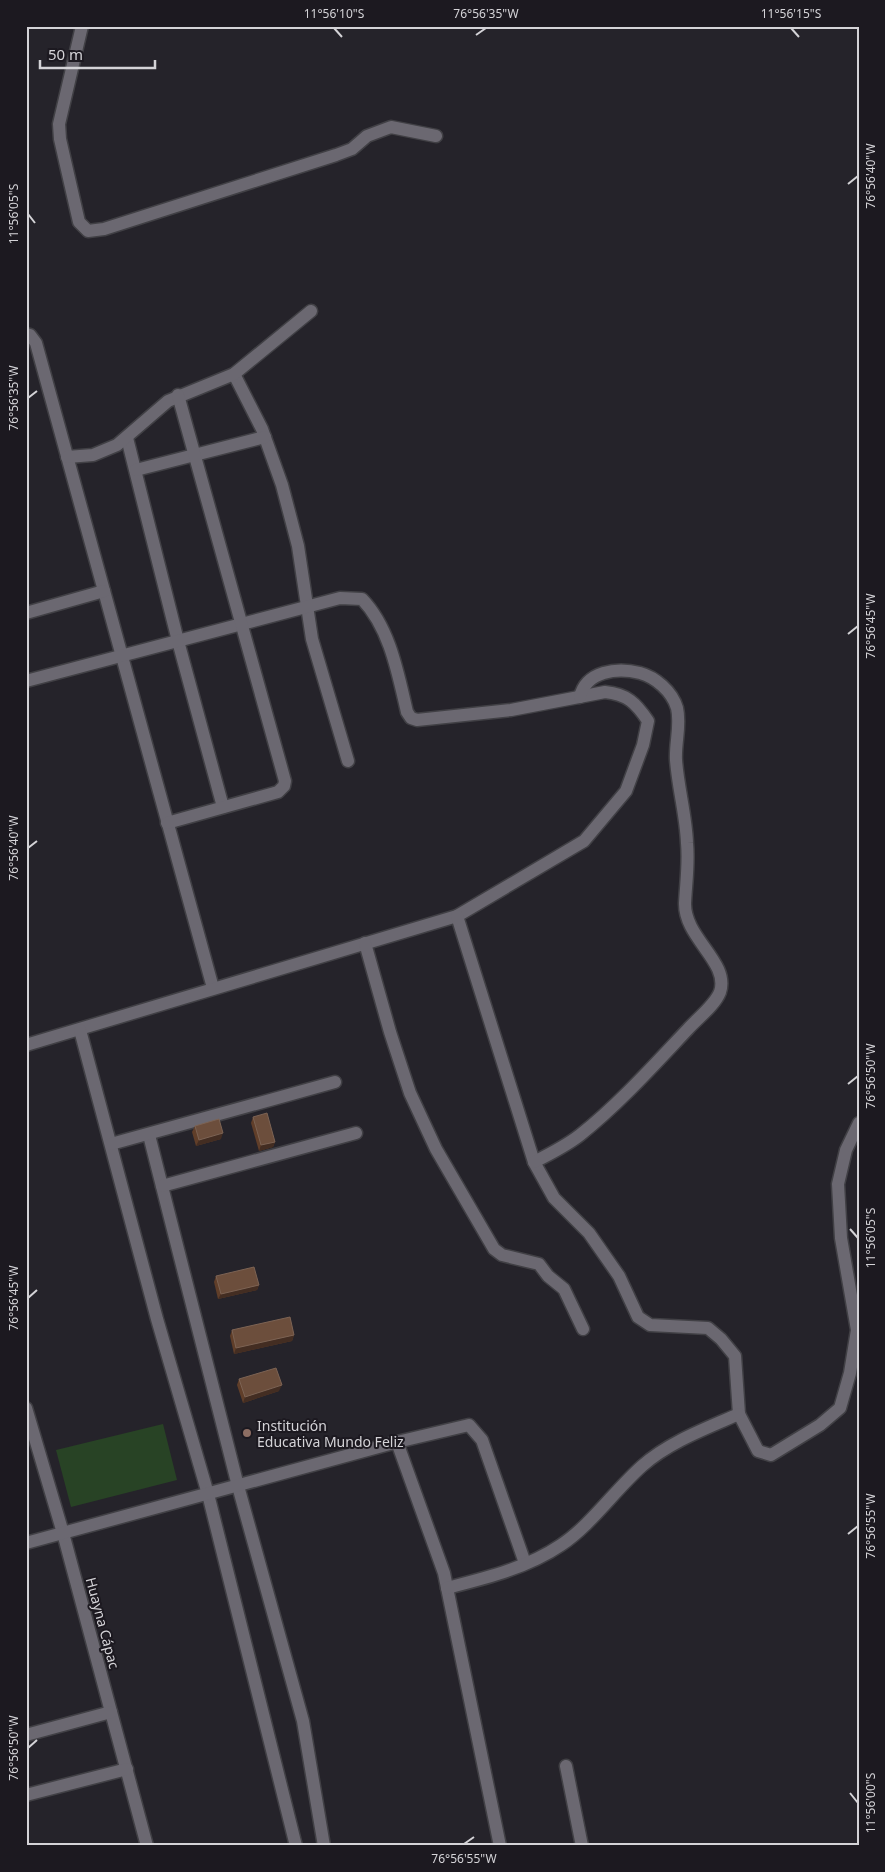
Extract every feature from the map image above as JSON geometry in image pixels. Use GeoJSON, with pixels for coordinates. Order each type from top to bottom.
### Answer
{"type":"FeatureCollection","features":[{"type":"Feature","properties":{"kind":"street"},"geometry":{"type":"LineString","coordinates":[[82,26],[59,124],[60,139],[79,222],[88,231],[104,229],[336,155],[352,149],[367,136],[391,127],[436,136]]}},
{"type":"Feature","properties":{"kind":"street"},"geometry":{"type":"LineString","coordinates":[[67,457],[99,453],[127,438],[158,407],[178,395],[234,374],[311,311]]}},
{"type":"Feature","properties":{"kind":"street"},"geometry":{"type":"LineString","coordinates":[[26,334],[30,335],[36,343],[213,988]]}},
{"type":"Feature","properties":{"kind":"street"},"geometry":{"type":"LineString","coordinates":[[234,374],[265,437],[291,516],[298,546],[305,607],[312,639],[348,760]]}},
{"type":"Feature","properties":{"kind":"street"},"geometry":{"type":"LineString","coordinates":[[167,823],[278,792],[284,786],[285,781],[178,395]]}},
{"type":"Feature","properties":{"kind":"street"},"geometry":{"type":"LineString","coordinates":[[136,470],[265,437]]}},
{"type":"Feature","properties":{"kind":"street"},"geometry":{"type":"LineString","coordinates":[[127,438],[178,641],[223,807]]}},
{"type":"Feature","properties":{"kind":"street"},"geometry":{"type":"LineString","coordinates":[[26,613],[104,591]]}},
{"type":"Feature","properties":{"kind":"street"},"geometry":{"type":"LineString","coordinates":[[26,681],[305,607],[347,599],[362,599],[373,610],[396,667],[407,712],[411,718],[417,720],[511,710],[605,692],[619,694],[632,700],[648,721],[643,745],[626,791],[584,841],[457,916],[26,1045]]}},
{"type":"Feature","properties":{"kind":"street"},"geometry":{"type":"LineString","coordinates":[[534,1162],[565,1145],[591,1126],[648,1071],[717,998],[721,986],[721,978],[716,964],[686,919],[687,843],[676,759],[679,735],[673,699],[654,679],[633,671],[623,670],[594,677],[585,684],[580,697]]}},
{"type":"Feature","properties":{"kind":"street"},"geometry":{"type":"LineString","coordinates":[[457,916],[534,1162],[554,1198],[589,1233],[619,1276],[638,1317],[650,1325],[708,1328],[721,1339],[734,1356],[739,1414],[758,1451],[770,1455],[820,1425],[840,1408],[850,1374],[857,1330],[840,1238],[838,1184],[846,1150],[859,1123]]}},
{"type":"Feature","properties":{"kind":"street"},"geometry":{"type":"LineString","coordinates":[[365,943],[390,1032],[410,1093],[440,1156],[494,1249],[502,1255],[539,1264],[548,1276],[564,1289],[582,1329]]}},
{"type":"Feature","properties":{"kind":"street"},"geometry":{"type":"LineString","coordinates":[[80,1030],[157,1319],[208,1494],[296,1846]]}},
{"type":"Feature","properties":{"kind":"street"},"geometry":{"type":"LineString","coordinates":[[111,1144],[335,1082]]}},
{"type":"Feature","properties":{"kind":"street"},"geometry":{"type":"LineString","coordinates":[[162,1186],[356,1133]]}},
{"type":"Feature","properties":{"kind":"street"},"geometry":{"type":"LineString","coordinates":[[149,1135],[238,1486],[303,1721],[324,1846]]}},
{"type":"Feature","properties":{"kind":"street","name":"Huayna Cápac"},"geometry":{"type":"LineString","coordinates":[[26,1408],[63,1533],[147,1846]]}},
{"type":"Feature","properties":{"kind":"street"},"geometry":{"type":"LineString","coordinates":[[447,1588],[490,1578],[548,1553],[571,1538],[644,1464],[679,1442],[739,1414]]}},
{"type":"Feature","properties":{"kind":"street"},"geometry":{"type":"LineString","coordinates":[[26,1543],[397,1442],[469,1425],[476,1430],[482,1440],[525,1563]]}},
{"type":"Feature","properties":{"kind":"street"},"geometry":{"type":"LineString","coordinates":[[397,1442],[447,1588],[500,1846]]}},
{"type":"Feature","properties":{"kind":"street"},"geometry":{"type":"LineString","coordinates":[[26,1735],[111,1712]]}},
{"type":"Feature","properties":{"kind":"street"},"geometry":{"type":"LineString","coordinates":[[566,1766],[582,1846]]}},
{"type":"Feature","properties":{"kind":"street"},"geometry":{"type":"LineString","coordinates":[[26,1795],[127,1769]]}},
{"type":"Feature","properties":{"kind":"green space"},"geometry":{"type":"Polygon","coordinates":[[[163,1424],[177,1480],[71,1507],[56,1450],[163,1424]]]}},
{"type":"Feature","properties":{"kind":"building"},"geometry":{"type":"Polygon","coordinates":[[[267,1113],[275,1142],[261,1145],[253,1117],[267,1113]]]}},
{"type":"Feature","properties":{"kind":"building"},"geometry":{"type":"Polygon","coordinates":[[[219,1119],[223,1133],[199,1140],[195,1126],[219,1119]]]}},
{"type":"Feature","properties":{"kind":"building"},"geometry":{"type":"Polygon","coordinates":[[[254,1267],[259,1285],[221,1294],[216,1276],[254,1267]]]}},
{"type":"Feature","properties":{"kind":"building"},"geometry":{"type":"Polygon","coordinates":[[[290,1317],[294,1335],[236,1348],[232,1330],[290,1317]]]}},
{"type":"Feature","properties":{"kind":"building"},"geometry":{"type":"Polygon","coordinates":[[[276,1368],[282,1385],[245,1397],[239,1379],[276,1368]]]}},
{"type":"Feature","properties":{"kind":"place","name":"Institución Educativa Mundo Feliz"},"geometry":{"type":"Point","coordinates":[247,1433]}}]}
